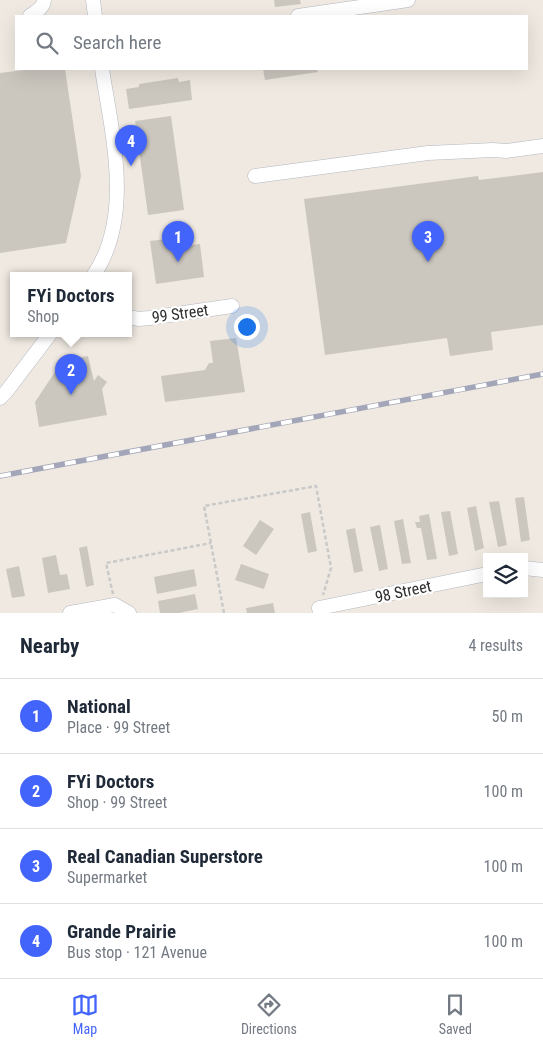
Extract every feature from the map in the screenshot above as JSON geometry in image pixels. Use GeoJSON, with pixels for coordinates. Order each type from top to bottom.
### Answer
{"type":"FeatureCollection","features":[{"type":"Feature","properties":{"kind":"street"},"geometry":{"type":"LineString","coordinates":[[32,15],[39,10],[44,0]]}},
{"type":"Feature","properties":{"kind":"street"},"geometry":{"type":"LineString","coordinates":[[93,0],[95,15]]}},
{"type":"Feature","properties":{"kind":"street"},"geometry":{"type":"LineString","coordinates":[[305,15],[408,0]]}},
{"type":"Feature","properties":{"kind":"street"},"geometry":{"type":"LineString","coordinates":[[96,272],[110,242],[117,191],[116,159],[102,70]]}},
{"type":"Feature","properties":{"kind":"street"},"geometry":{"type":"LineString","coordinates":[[255,176],[428,153],[506,151],[543,146]]}},
{"type":"Feature","properties":{"kind":"street","name":"99 Street"},"geometry":{"type":"LineString","coordinates":[[132,318],[148,318],[232,306]]}},
{"type":"Feature","properties":{"kind":"street"},"geometry":{"type":"LineString","coordinates":[[0,398],[48,337]]}},
{"type":"Feature","properties":{"kind":"street"},"geometry":{"type":"LineString","coordinates":[[528,568],[543,570]]}},
{"type":"Feature","properties":{"kind":"street","name":"98 Street"},"geometry":{"type":"LineString","coordinates":[[319,611],[483,575]]}},
{"type":"Feature","properties":{"kind":"street"},"geometry":{"type":"LineString","coordinates":[[70,613],[115,605],[129,613]]}},
{"type":"Feature","properties":{"kind":"path"},"geometry":{"type":"LineString","coordinates":[[224,613],[204,506],[316,486],[331,568],[319,611]]}},
{"type":"Feature","properties":{"kind":"path"},"geometry":{"type":"LineString","coordinates":[[115,605],[106,563],[211,543]]}},
{"type":"Feature","properties":{"kind":"building"},"geometry":{"type":"Polygon","coordinates":[[[274,0],[300,0],[301,4],[275,7],[274,0]]]}},
{"type":"Feature","properties":{"kind":"building"},"geometry":{"type":"Polygon","coordinates":[[[23,70],[65,70],[81,176],[66,243],[0,253],[0,73],[23,70]]]}},
{"type":"Feature","properties":{"kind":"building"},"geometry":{"type":"Polygon","coordinates":[[[263,70],[317,70],[318,72],[265,80],[263,70]]]}},
{"type":"Feature","properties":{"kind":"building"},"geometry":{"type":"Polygon","coordinates":[[[178,78],[179,82],[190,80],[192,100],[129,109],[126,89],[139,87],[139,84],[178,78]]]}},
{"type":"Feature","properties":{"kind":"building"},"geometry":{"type":"Polygon","coordinates":[[[171,116],[184,210],[148,215],[135,121],[171,116]]]}},
{"type":"Feature","properties":{"kind":"building"},"geometry":{"type":"Polygon","coordinates":[[[543,172],[543,325],[491,332],[493,350],[450,356],[447,338],[325,355],[304,199],[478,176],[479,180],[543,172]]]}},
{"type":"Feature","properties":{"kind":"building"},"geometry":{"type":"Polygon","coordinates":[[[167,239],[169,248],[200,244],[204,277],[156,284],[150,241],[167,239]]]}},
{"type":"Feature","properties":{"kind":"building"},"geometry":{"type":"Polygon","coordinates":[[[236,338],[245,392],[165,402],[161,376],[205,370],[209,363],[213,363],[210,341],[236,338]]]}},
{"type":"Feature","properties":{"kind":"building"},"geometry":{"type":"Polygon","coordinates":[[[88,356],[94,381],[98,375],[107,382],[102,389],[107,415],[39,427],[35,402],[63,360],[88,356]]]}},
{"type":"Feature","properties":{"kind":"building"},"geometry":{"type":"Polygon","coordinates":[[[524,497],[530,540],[521,542],[515,498],[524,497]]]}},
{"type":"Feature","properties":{"kind":"building"},"geometry":{"type":"Polygon","coordinates":[[[499,501],[507,545],[498,547],[489,502],[499,501]]]}},
{"type":"Feature","properties":{"kind":"building"},"geometry":{"type":"Polygon","coordinates":[[[476,506],[484,548],[475,551],[467,508],[476,506]]]}},
{"type":"Feature","properties":{"kind":"building"},"geometry":{"type":"Polygon","coordinates":[[[450,511],[458,554],[449,556],[441,512],[450,511]]]}},
{"type":"Feature","properties":{"kind":"building"},"geometry":{"type":"Polygon","coordinates":[[[310,512],[317,551],[308,553],[301,514],[310,512]]]}},
{"type":"Feature","properties":{"kind":"building"},"geometry":{"type":"Polygon","coordinates":[[[429,514],[437,559],[427,560],[421,528],[417,528],[415,522],[420,522],[419,516],[429,514]]]}},
{"type":"Feature","properties":{"kind":"building"},"geometry":{"type":"Polygon","coordinates":[[[403,519],[411,563],[402,564],[394,521],[403,519]]]}},
{"type":"Feature","properties":{"kind":"building"},"geometry":{"type":"Polygon","coordinates":[[[260,520],[274,529],[256,555],[243,546],[260,520]]]}},
{"type":"Feature","properties":{"kind":"building"},"geometry":{"type":"Polygon","coordinates":[[[380,525],[388,569],[379,571],[370,527],[380,525]]]}},
{"type":"Feature","properties":{"kind":"building"},"geometry":{"type":"Polygon","coordinates":[[[355,528],[363,571],[354,573],[346,530],[355,528]]]}},
{"type":"Feature","properties":{"kind":"building"},"geometry":{"type":"Polygon","coordinates":[[[87,546],[94,585],[86,587],[79,548],[87,546]]]}},
{"type":"Feature","properties":{"kind":"building"},"geometry":{"type":"Polygon","coordinates":[[[56,555],[60,575],[67,574],[70,589],[48,593],[42,558],[56,555]]]}},
{"type":"Feature","properties":{"kind":"building"},"geometry":{"type":"Polygon","coordinates":[[[241,564],[269,574],[264,589],[235,580],[241,564]]]}},
{"type":"Feature","properties":{"kind":"building"},"geometry":{"type":"Polygon","coordinates":[[[19,566],[25,596],[12,598],[6,569],[19,566]]]}},
{"type":"Feature","properties":{"kind":"building"},"geometry":{"type":"Polygon","coordinates":[[[194,569],[197,586],[157,594],[154,577],[194,569]]]}},
{"type":"Feature","properties":{"kind":"building"},"geometry":{"type":"Polygon","coordinates":[[[195,594],[198,609],[179,613],[160,613],[158,601],[195,594]]]}},
{"type":"Feature","properties":{"kind":"building"},"geometry":{"type":"Polygon","coordinates":[[[273,603],[275,613],[247,613],[246,608],[273,603]]]}},
{"type":"Feature","properties":{"kind":"railway"},"geometry":{"type":"LineString","coordinates":[[0,476],[543,374]]}},
{"type":"Feature","properties":{"kind":"place","name":"Grande Prairie"},"geometry":{"type":"Point","coordinates":[131,166]}},
{"type":"Feature","properties":{"kind":"place","name":"National"},"geometry":{"type":"Point","coordinates":[178,262]}},
{"type":"Feature","properties":{"kind":"place","name":"Real Canadian Superstore"},"geometry":{"type":"Point","coordinates":[428,262]}},
{"type":"Feature","properties":{"kind":"place","name":"FYi Doctors"},"geometry":{"type":"Point","coordinates":[71,395]}}]}
